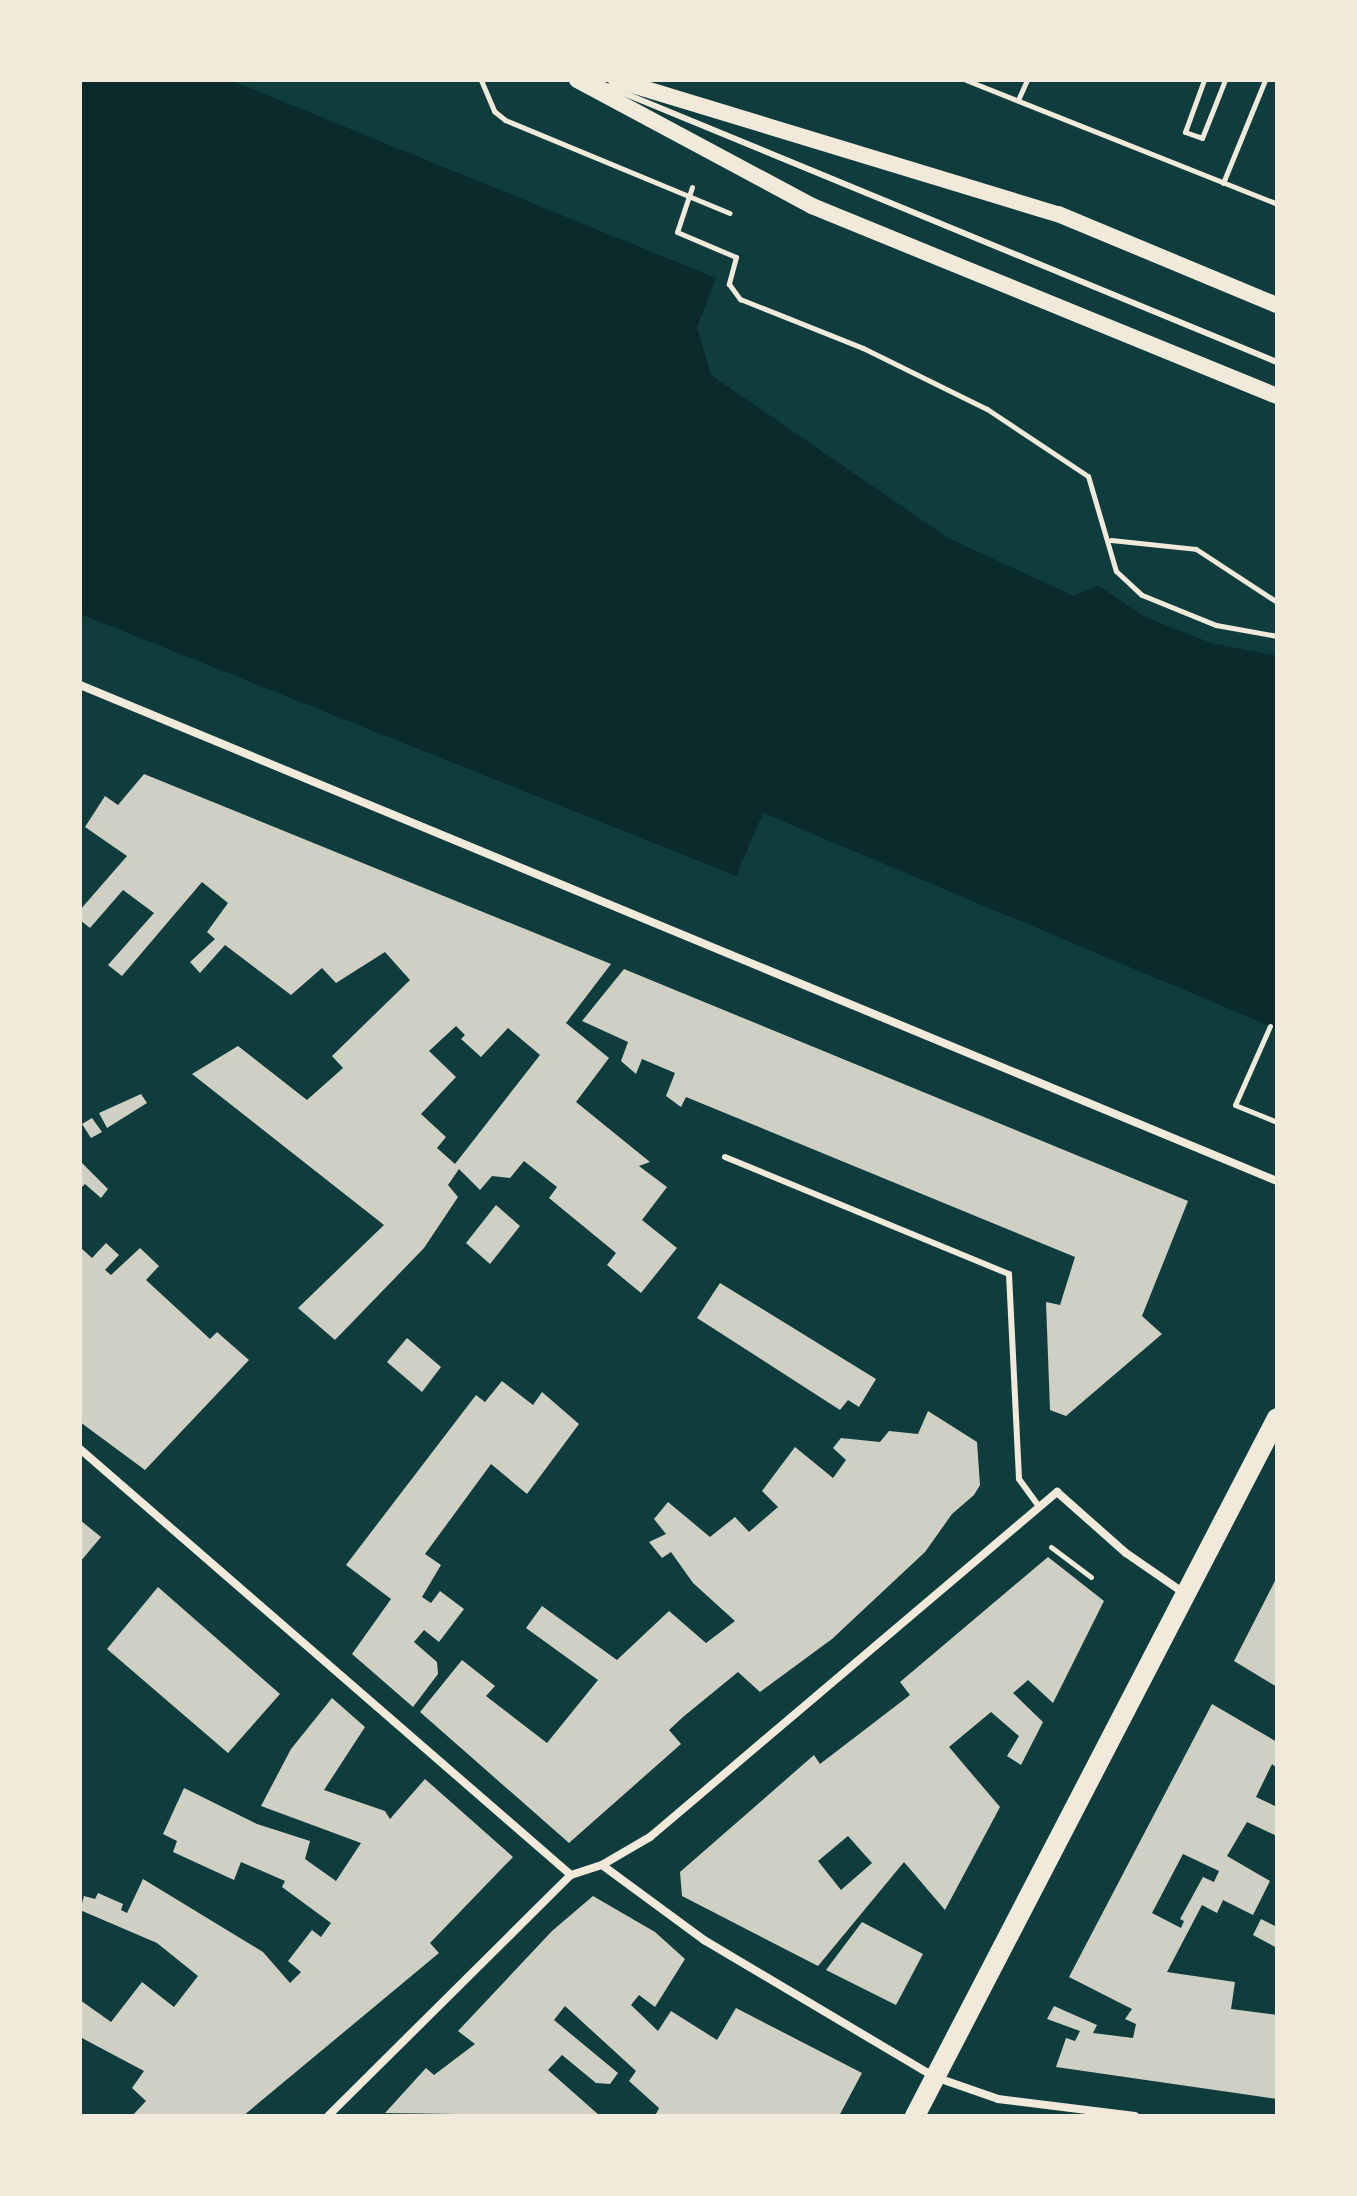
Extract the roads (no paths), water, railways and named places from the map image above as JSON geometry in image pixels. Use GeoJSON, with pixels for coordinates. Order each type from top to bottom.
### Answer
{"type":"FeatureCollection","features":[{"type":"Feature","properties":{"kind":"main road"},"geometry":{"type":"LineString","coordinates":[[577,80],[812,206],[1277,396]]}},
{"type":"Feature","properties":{"kind":"main road"},"geometry":{"type":"LineString","coordinates":[[616,80],[1058,214],[1277,305]]}},
{"type":"Feature","properties":{"kind":"main road"},"geometry":{"type":"LineString","coordinates":[[915,2116],[1277,1418]]}},
{"type":"Feature","properties":{"kind":"street"},"geometry":{"type":"LineString","coordinates":[[80,685],[1277,1181]]}},
{"type":"Feature","properties":{"kind":"street"},"geometry":{"type":"LineString","coordinates":[[80,1449],[571,1875]]}},
{"type":"Feature","properties":{"kind":"street"},"geometry":{"type":"LineString","coordinates":[[328,2116],[571,1875],[602,1865],[650,1837],[1057,1492],[1126,1553],[1186,1594]]}},
{"type":"Feature","properties":{"kind":"street"},"geometry":{"type":"LineString","coordinates":[[602,1865],[704,1940],[935,2077],[998,2099],[1135,2116]]}},
{"type":"Feature","properties":{"kind":"lane"},"geometry":{"type":"LineString","coordinates":[[592,80],[1277,362]]}},
{"type":"Feature","properties":{"kind":"lane"},"geometry":{"type":"LineString","coordinates":[[725,1157],[1009,1274],[1019,1479],[1039,1507]]}},
{"type":"Feature","properties":{"kind":"water"},"geometry":{"type":"Polygon","coordinates":[[[80,80],[230,80],[716,278],[697,327],[711,375],[948,538],[1074,596],[1098,585],[1143,616],[1211,643],[1277,656],[1277,1029],[763,813],[736,876],[80,614],[80,80]]]}}]}
